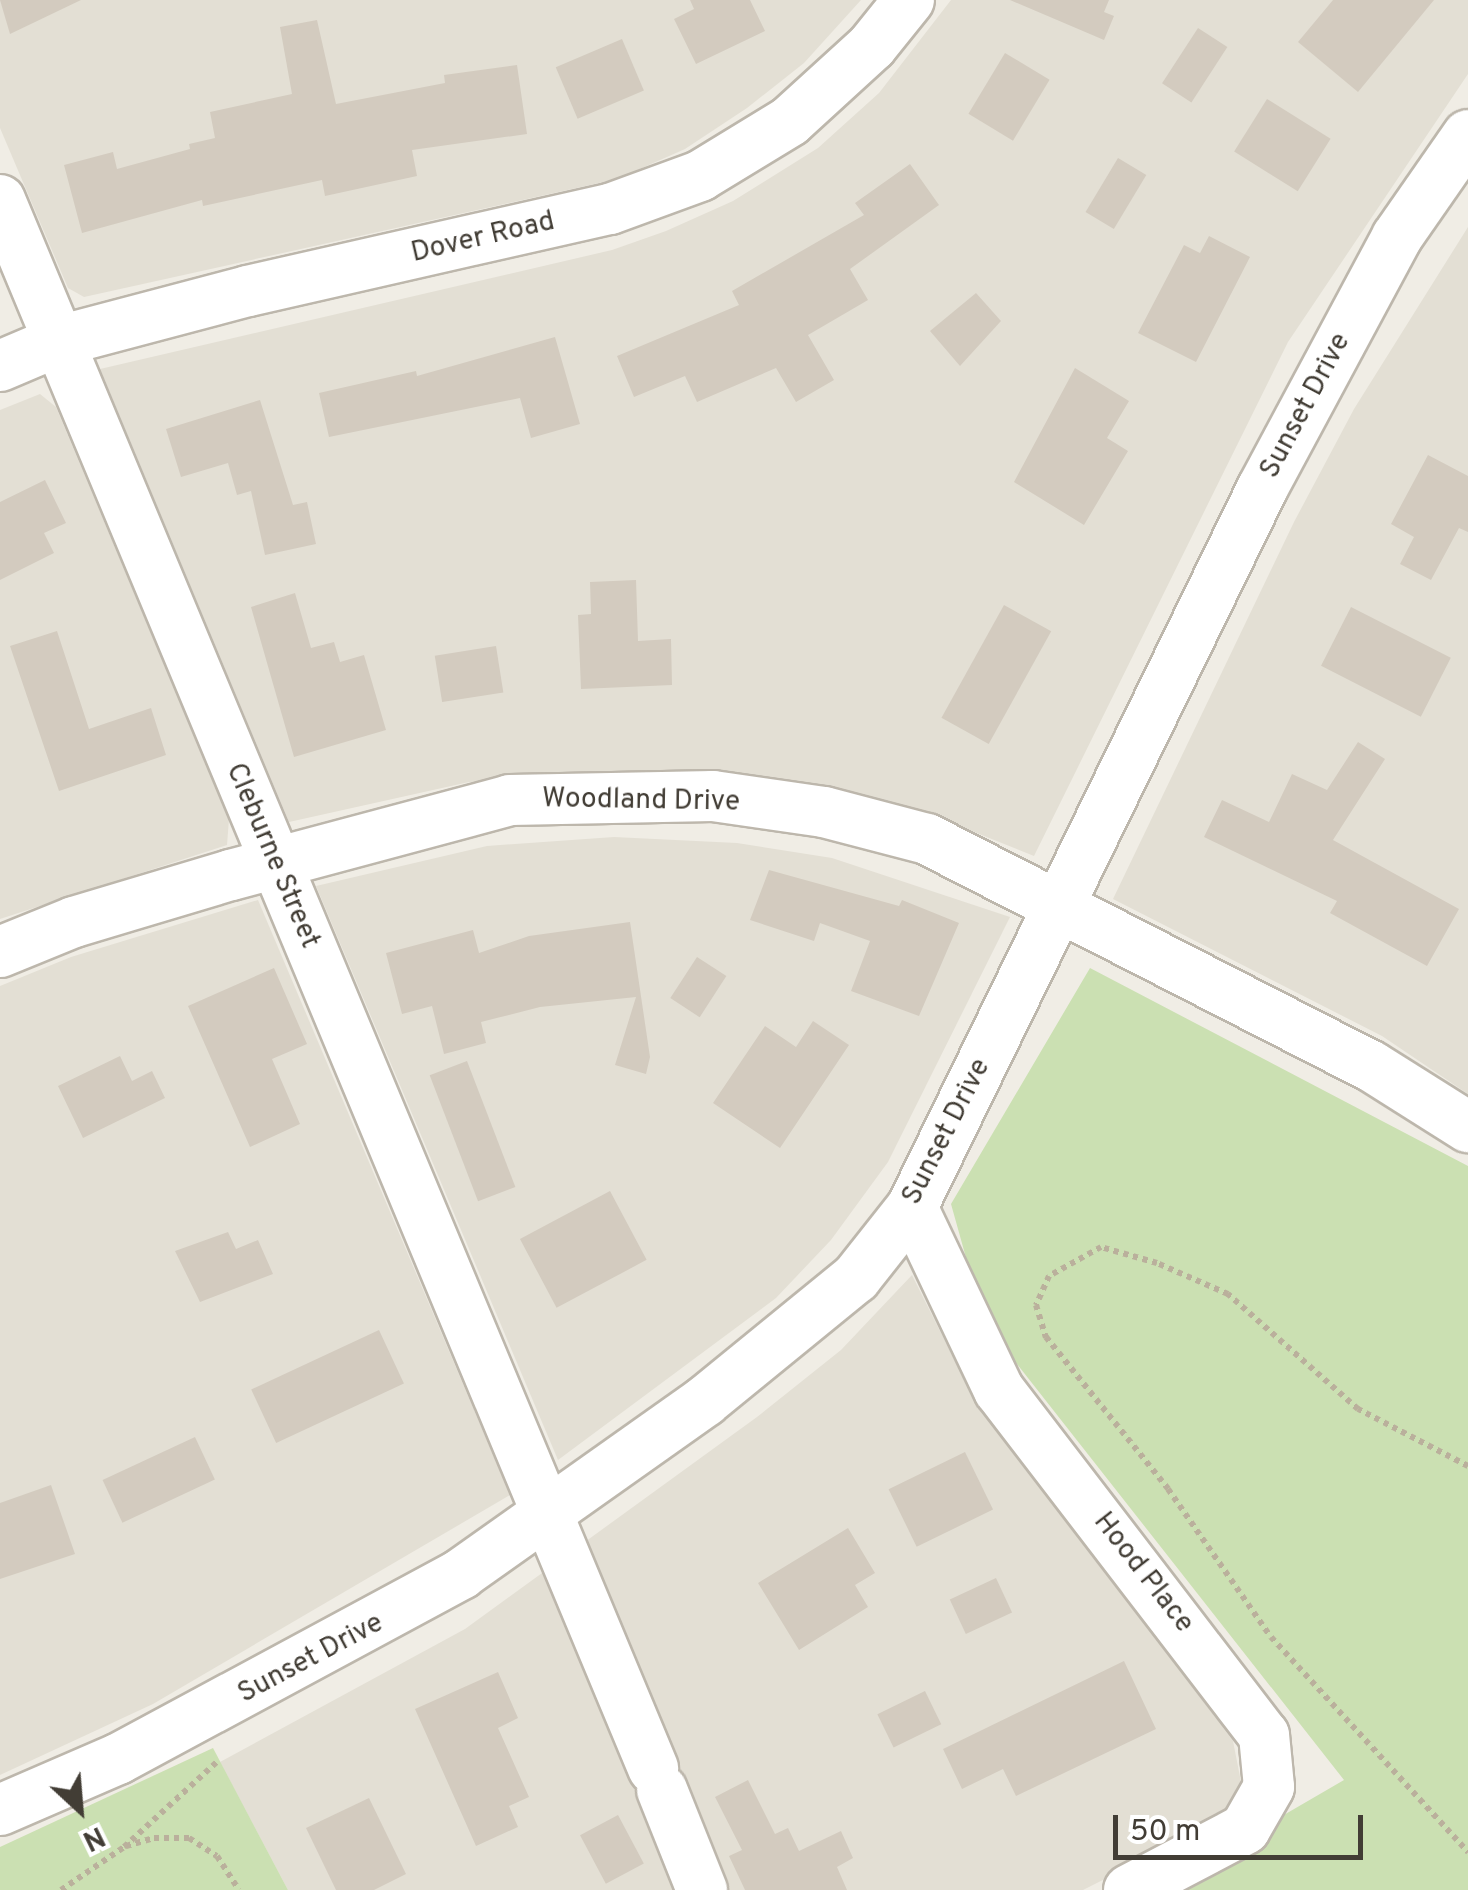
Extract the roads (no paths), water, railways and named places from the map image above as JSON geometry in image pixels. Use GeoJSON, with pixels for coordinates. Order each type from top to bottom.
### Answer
{"type":"FeatureCollection","features":[{"type":"Feature","properties":{"kind":"street","name":"Dover Road"},"geometry":{"type":"LineString","coordinates":[[0,366],[60,341],[610,209],[700,176],[790,121],[872,46],[908,0]]}},
{"type":"Feature","properties":{"kind":"street","name":"Sunset Drive"},"geometry":{"type":"LineString","coordinates":[[0,1810],[118,1759],[366,1631],[461,1574],[781,1344],[856,1278],[912,1207],[1262,489],[1397,237],[1468,135]]}},
{"type":"Feature","properties":{"kind":"street","name":"Cleburne Street"},"geometry":{"type":"LineString","coordinates":[[0,200],[274,863],[548,1510],[702,1890]]}},
{"type":"Feature","properties":{"kind":"street","name":"Woodland Drive"},"geometry":{"type":"LineString","coordinates":[[0,952],[74,922],[510,800],[714,796],[824,812],[927,838],[1371,1066],[1468,1127]]}},
{"type":"Feature","properties":{"kind":"street","name":"Hood Place"},"geometry":{"type":"LineString","coordinates":[[912,1207],[1000,1390],[1264,1735],[1270,1786],[1245,1829],[1129,1890]]}}]}
